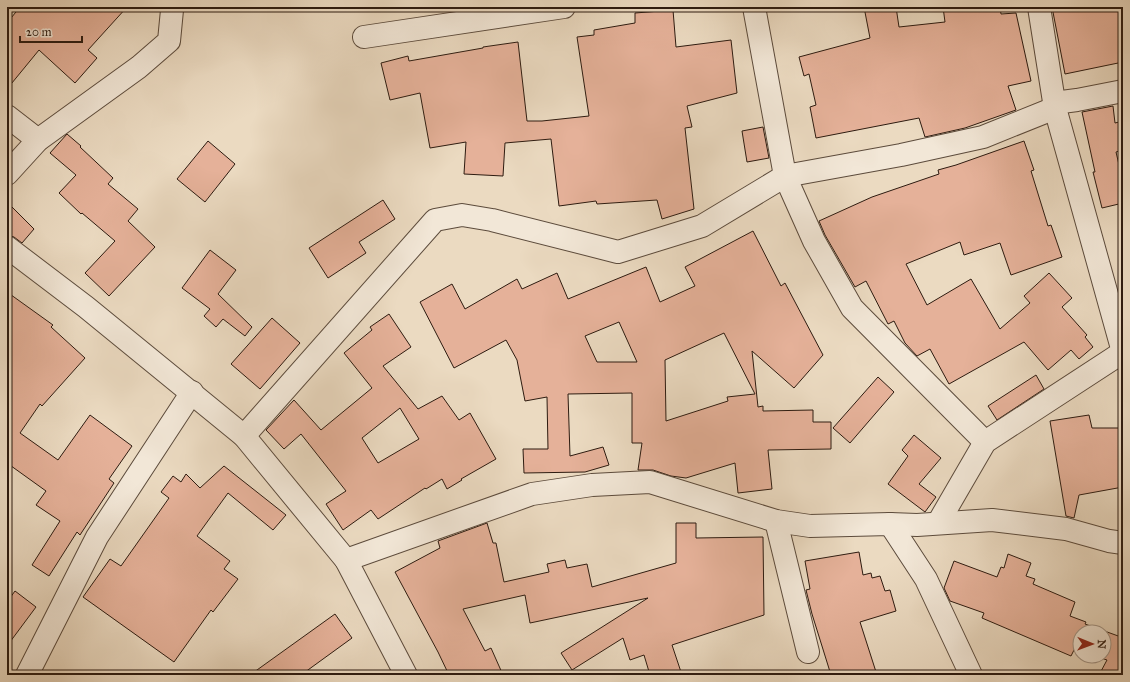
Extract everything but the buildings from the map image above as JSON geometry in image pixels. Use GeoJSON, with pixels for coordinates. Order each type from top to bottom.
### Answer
{"type":"FeatureCollection","features":[{"type":"Feature","properties":{"kind":"street"},"geometry":{"type":"LineString","coordinates":[[7,174],[38,140],[139,67],[169,41],[171,7]]}},
{"type":"Feature","properties":{"kind":"street"},"geometry":{"type":"LineString","coordinates":[[364,37],[564,7]]}},
{"type":"Feature","properties":{"kind":"street"},"geometry":{"type":"LineString","coordinates":[[754,7],[785,176],[814,241],[852,308],[985,442]]}},
{"type":"Feature","properties":{"kind":"street"},"geometry":{"type":"LineString","coordinates":[[938,523],[985,442],[1123,352],[1054,105],[1039,7]]}},
{"type":"Feature","properties":{"kind":"street"},"geometry":{"type":"LineString","coordinates":[[244,436],[435,220],[462,215],[492,220],[618,252],[702,226],[785,176],[900,155],[983,137],[1054,105],[1123,91]]}},
{"type":"Feature","properties":{"kind":"street"},"geometry":{"type":"LineString","coordinates":[[7,116],[38,140]]}},
{"type":"Feature","properties":{"kind":"street"},"geometry":{"type":"LineString","coordinates":[[7,247],[86,307],[244,436],[346,560],[406,675]]}},
{"type":"Feature","properties":{"kind":"street"},"geometry":{"type":"LineString","coordinates":[[27,675],[98,537],[192,392]]}},
{"type":"Feature","properties":{"kind":"street"},"geometry":{"type":"LineString","coordinates":[[346,560],[532,494],[592,485],[650,482],[776,521],[810,526],[890,524],[917,525],[992,520],[1066,529],[1109,541],[1123,543]]}},
{"type":"Feature","properties":{"kind":"street"},"geometry":{"type":"LineString","coordinates":[[776,521],[808,652]]}},
{"type":"Feature","properties":{"kind":"street"},"geometry":{"type":"LineString","coordinates":[[890,524],[926,579],[971,675]]}}]}
